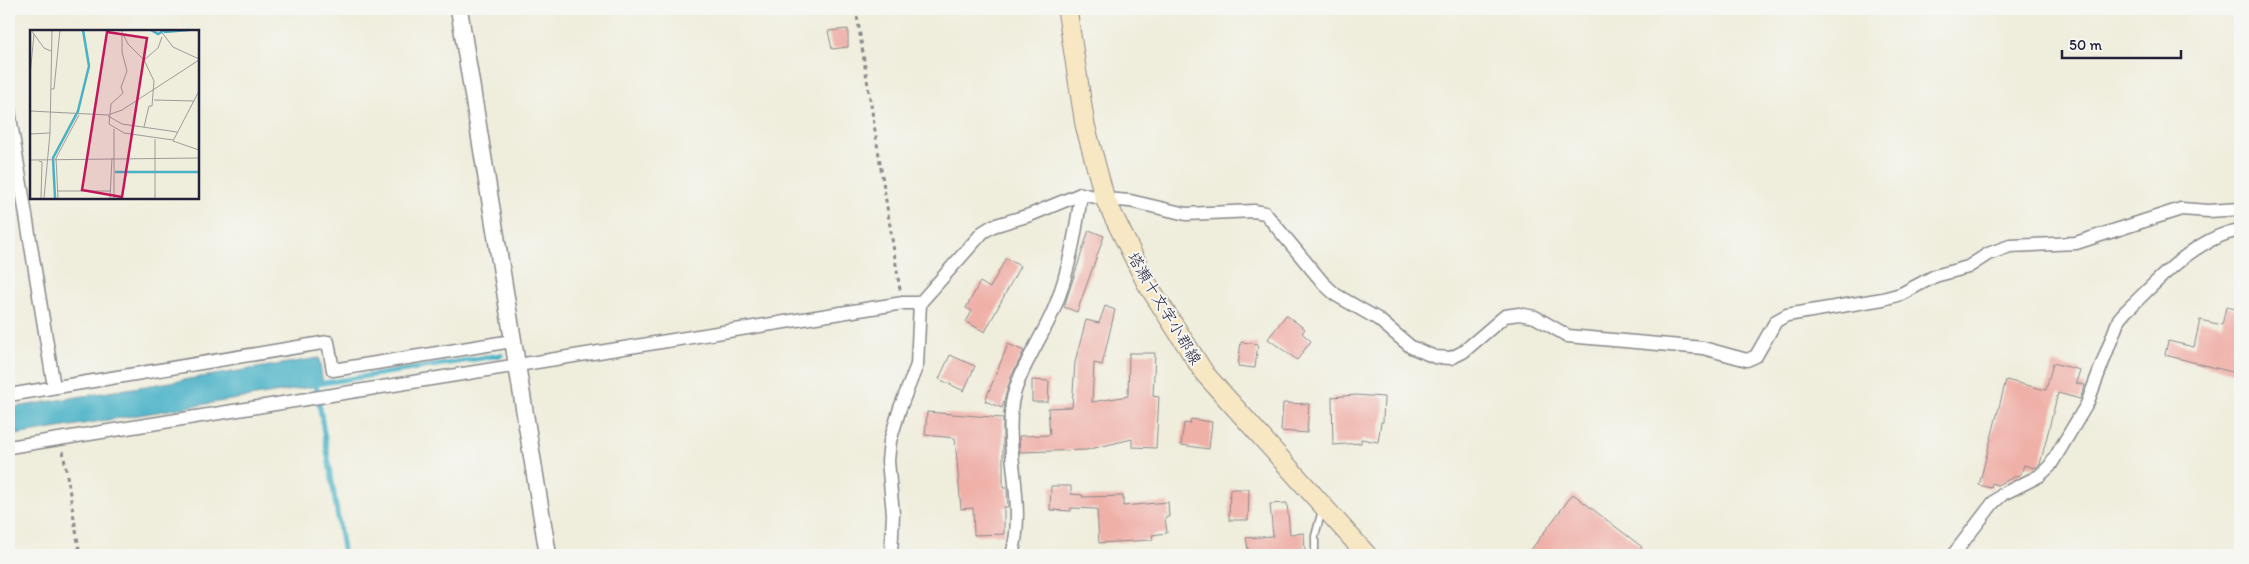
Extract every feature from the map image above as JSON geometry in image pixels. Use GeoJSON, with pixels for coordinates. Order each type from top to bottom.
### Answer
{"type":"FeatureCollection","features":[{"type":"Feature","properties":{"kind":"main road","name":"塔瀬十文字小郡線"},"geometry":{"type":"LineString","coordinates":[[1067,9],[1085,126],[1104,199],[1146,282],[1205,374],[1366,555]]}},
{"type":"Feature","properties":{"kind":"street"},"geometry":{"type":"LineString","coordinates":[[459,9],[548,555]]}},
{"type":"Feature","properties":{"kind":"street"},"geometry":{"type":"LineString","coordinates":[[9,111],[54,387]]}},
{"type":"Feature","properties":{"kind":"street"},"geometry":{"type":"LineString","coordinates":[[1012,555],[1016,540],[1017,511],[1012,403],[1026,367],[1055,308],[1073,248],[1082,194]]}},
{"type":"Feature","properties":{"kind":"street"},"geometry":{"type":"LineString","coordinates":[[892,555],[893,514],[888,454],[900,408],[917,365],[920,303],[984,232],[994,226],[1030,215],[1082,194],[1104,199],[1130,201],[1186,214],[1254,211],[1265,213],[1324,284],[1336,295],[1378,319],[1411,347],[1435,357],[1451,358],[1463,352],[1505,316],[1518,314],[1535,317],[1568,336],[1703,348],[1747,360],[1756,356],[1776,322],[1787,315],[1883,299],[1901,294],[1935,276],[1968,267],[1988,254],[2010,246],[2076,243],[2180,209],[2209,212],[2240,209]]}},
{"type":"Feature","properties":{"kind":"street"},"geometry":{"type":"LineString","coordinates":[[1953,555],[1998,498],[2039,476],[2050,466],[2087,404],[2119,319],[2125,312],[2171,268],[2207,241],[2240,230]]}},
{"type":"Feature","properties":{"kind":"street"},"geometry":{"type":"LineString","coordinates":[[9,446],[328,397],[903,303],[920,303]]}},
{"type":"Feature","properties":{"kind":"street"},"geometry":{"type":"LineString","coordinates":[[9,395],[328,342],[333,370],[512,341]]}},
{"type":"Feature","properties":{"kind":"lane"},"geometry":{"type":"LineString","coordinates":[[1316,555],[1315,536],[1323,507]]}},
{"type":"Feature","properties":{"kind":"path"},"geometry":{"type":"LineString","coordinates":[[856,9],[903,303]]}},
{"type":"Feature","properties":{"kind":"path"},"geometry":{"type":"LineString","coordinates":[[60,438],[80,555]]}},
{"type":"Feature","properties":{"kind":"water"},"geometry":{"type":"Polygon","coordinates":[[[319,358],[323,385],[9,436],[9,408],[319,358]]]}},
{"type":"Feature","properties":{"kind":"building"},"geometry":{"type":"Polygon","coordinates":[[[848,29],[848,47],[832,49],[828,31],[848,29]]]}},
{"type":"Feature","properties":{"kind":"building"},"geometry":{"type":"Polygon","coordinates":[[[1089,230],[1104,236],[1077,312],[1064,307],[1089,230]]]}},
{"type":"Feature","properties":{"kind":"building"},"geometry":{"type":"Polygon","coordinates":[[[1006,258],[1020,266],[985,332],[966,322],[972,311],[966,308],[980,282],[990,288],[1006,258]]]}},
{"type":"Feature","properties":{"kind":"building"},"geometry":{"type":"Polygon","coordinates":[[[1105,306],[1115,310],[1102,365],[1094,363],[1092,402],[1128,396],[1129,353],[1155,353],[1153,396],[1159,397],[1156,448],[1132,447],[1132,439],[1086,450],[1020,452],[1019,436],[1050,435],[1048,408],[1072,407],[1075,362],[1086,320],[1099,323],[1105,306]]]}},
{"type":"Feature","properties":{"kind":"building"},"geometry":{"type":"Polygon","coordinates":[[[2226,307],[2240,310],[2240,374],[2165,355],[2168,341],[2194,347],[2200,320],[2222,325],[2226,307]]]}},
{"type":"Feature","properties":{"kind":"building"},"geometry":{"type":"Polygon","coordinates":[[[1286,315],[1305,329],[1302,333],[1311,341],[1297,360],[1268,339],[1286,315]]]}},
{"type":"Feature","properties":{"kind":"building"},"geometry":{"type":"Polygon","coordinates":[[[1241,342],[1258,344],[1255,368],[1238,366],[1241,342]]]}},
{"type":"Feature","properties":{"kind":"building"},"geometry":{"type":"Polygon","coordinates":[[[1008,344],[1024,351],[1011,377],[1002,408],[985,401],[1008,344]]]}},
{"type":"Feature","properties":{"kind":"building"},"geometry":{"type":"Polygon","coordinates":[[[950,355],[975,366],[964,391],[939,379],[950,355]]]}},
{"type":"Feature","properties":{"kind":"building"},"geometry":{"type":"Polygon","coordinates":[[[2053,363],[2080,370],[2076,383],[2085,385],[2080,399],[2058,393],[2040,464],[2035,468],[2024,465],[2021,474],[1997,485],[1992,483],[1991,488],[1979,485],[2006,380],[2046,390],[2053,363]]]}},
{"type":"Feature","properties":{"kind":"building"},"geometry":{"type":"Polygon","coordinates":[[[1032,380],[1049,381],[1048,402],[1032,402],[1032,380]]]}},
{"type":"Feature","properties":{"kind":"building"},"geometry":{"type":"Polygon","coordinates":[[[1355,395],[1384,397],[1383,422],[1381,422],[1378,442],[1361,439],[1361,443],[1333,445],[1332,397],[1355,395]]]}},
{"type":"Feature","properties":{"kind":"building"},"geometry":{"type":"Polygon","coordinates":[[[1283,403],[1309,404],[1307,433],[1281,431],[1283,403]]]}},
{"type":"Feature","properties":{"kind":"building"},"geometry":{"type":"Polygon","coordinates":[[[927,412],[1003,418],[1003,488],[1007,488],[1008,507],[1004,507],[1004,534],[974,535],[973,508],[961,509],[955,438],[925,435],[927,412]]]}},
{"type":"Feature","properties":{"kind":"building"},"geometry":{"type":"Polygon","coordinates":[[[1191,419],[1212,422],[1209,449],[1181,445],[1184,423],[1190,424],[1191,419]]]}},
{"type":"Feature","properties":{"kind":"building"},"geometry":{"type":"Polygon","coordinates":[[[1051,486],[1071,486],[1071,494],[1083,495],[1082,497],[1123,496],[1123,506],[1168,502],[1169,517],[1165,517],[1167,533],[1152,535],[1153,540],[1099,543],[1097,509],[1071,508],[1071,511],[1050,510],[1051,486]]]}},
{"type":"Feature","properties":{"kind":"building"},"geometry":{"type":"Polygon","coordinates":[[[1230,489],[1249,489],[1248,520],[1229,520],[1230,489]]]}},
{"type":"Feature","properties":{"kind":"building"},"geometry":{"type":"Polygon","coordinates":[[[1573,494],[1642,547],[1636,555],[1527,555],[1573,494]]]}},
{"type":"Feature","properties":{"kind":"building"},"geometry":{"type":"Polygon","coordinates":[[[1287,503],[1290,534],[1304,533],[1305,551],[1249,555],[1246,538],[1273,536],[1270,504],[1287,503]]]}},
{"type":"Feature","properties":{"kind":"waterway"},"geometry":{"type":"LineString","coordinates":[[317,384],[501,355]]}},
{"type":"Feature","properties":{"kind":"waterway"},"geometry":{"type":"LineString","coordinates":[[316,384],[344,555]]}}]}
